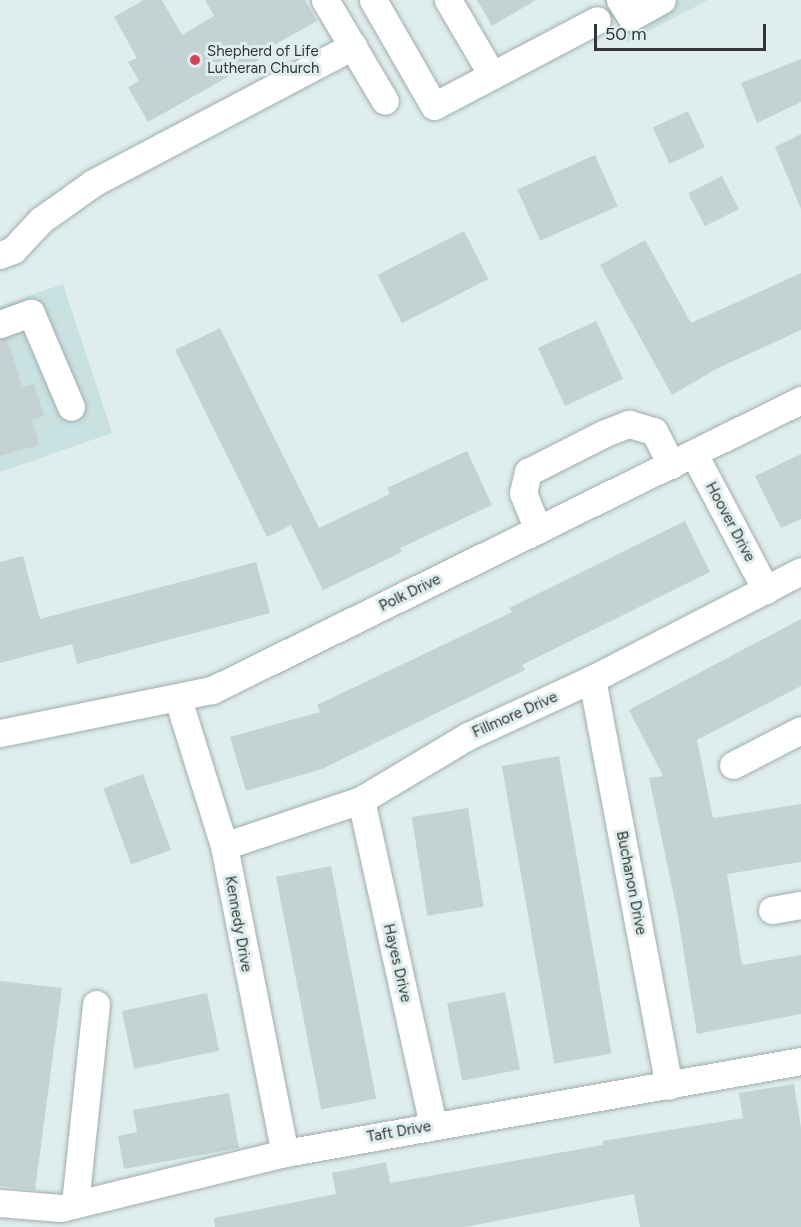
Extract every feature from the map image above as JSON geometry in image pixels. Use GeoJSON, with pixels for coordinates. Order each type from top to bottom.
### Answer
{"type":"FeatureCollection","features":[{"type":"Feature","properties":{"kind":"street"},"geometry":{"type":"LineString","coordinates":[[325,0],[385,101]]}},
{"type":"Feature","properties":{"kind":"street"},"geometry":{"type":"LineString","coordinates":[[373,0],[434,106],[597,20]]}},
{"type":"Feature","properties":{"kind":"street"},"geometry":{"type":"LineString","coordinates":[[448,0],[492,75]]}},
{"type":"Feature","properties":{"kind":"street"},"geometry":{"type":"LineString","coordinates":[[620,0],[631,17],[662,0]]}},
{"type":"Feature","properties":{"kind":"street"},"geometry":{"type":"LineString","coordinates":[[0,255],[13,250],[41,220],[93,183],[353,46]]}},
{"type":"Feature","properties":{"kind":"street"},"geometry":{"type":"LineString","coordinates":[[0,324],[31,313],[71,407]]}},
{"type":"Feature","properties":{"kind":"street","name":"Polk Drive"},"geometry":{"type":"LineString","coordinates":[[0,733],[178,699],[212,690],[801,400]]}},
{"type":"Feature","properties":{"kind":"street","name":"Hoover Drive"},"geometry":{"type":"LineString","coordinates":[[538,530],[523,493],[528,472],[629,424],[654,431],[683,460],[766,590]]}},
{"type":"Feature","properties":{"kind":"street","name":"Fillmore Drive"},"geometry":{"type":"LineString","coordinates":[[224,846],[361,800],[468,736],[592,680],[801,571]]}},
{"type":"Feature","properties":{"kind":"street","name":"Buchanon Drive"},"geometry":{"type":"LineString","coordinates":[[592,680],[669,1086]]}},
{"type":"Feature","properties":{"kind":"street","name":"Kennedy Drive"},"geometry":{"type":"LineString","coordinates":[[178,699],[224,846],[285,1153]]}},
{"type":"Feature","properties":{"kind":"street"},"geometry":{"type":"LineString","coordinates":[[733,765],[801,730]]}},
{"type":"Feature","properties":{"kind":"street","name":"Hayes Drive"},"geometry":{"type":"LineString","coordinates":[[361,800],[433,1126]]}},
{"type":"Feature","properties":{"kind":"street"},"geometry":{"type":"LineString","coordinates":[[772,910],[801,905]]}},
{"type":"Feature","properties":{"kind":"street"},"geometry":{"type":"LineString","coordinates":[[75,1204],[96,1004]]}},
{"type":"Feature","properties":{"kind":"street","name":"Taft Drive"},"geometry":{"type":"LineString","coordinates":[[0,1203],[61,1208],[285,1153],[801,1061]]}},
{"type":"Feature","properties":{"kind":"shaded area"},"geometry":{"type":"Polygon","coordinates":[[[603,0],[708,0],[628,42],[603,0]]]}},
{"type":"Feature","properties":{"kind":"shaded area"},"geometry":{"type":"Polygon","coordinates":[[[63,284],[112,433],[0,472],[0,306],[63,284]]]}},
{"type":"Feature","properties":{"kind":"building","name":"Shepherd of Life Lutheran Church"},"geometry":{"type":"Polygon","coordinates":[[[144,0],[162,0],[182,35],[214,16],[205,0],[305,0],[317,21],[269,48],[272,52],[148,122],[128,87],[139,81],[128,62],[137,58],[114,17],[144,0]]]}},
{"type":"Feature","properties":{"kind":"building"},"geometry":{"type":"Polygon","coordinates":[[[477,0],[536,0],[492,26],[477,0]]]}},
{"type":"Feature","properties":{"kind":"building"},"geometry":{"type":"Polygon","coordinates":[[[801,59],[801,102],[757,123],[741,83],[801,59]]]}},
{"type":"Feature","properties":{"kind":"building"},"geometry":{"type":"Polygon","coordinates":[[[688,111],[705,147],[670,164],[653,127],[688,111]]]}},
{"type":"Feature","properties":{"kind":"building"},"geometry":{"type":"Polygon","coordinates":[[[801,134],[801,209],[775,147],[801,134]]]}},
{"type":"Feature","properties":{"kind":"building"},"geometry":{"type":"Polygon","coordinates":[[[595,155],[618,206],[540,241],[517,190],[595,155]]]}},
{"type":"Feature","properties":{"kind":"building"},"geometry":{"type":"Polygon","coordinates":[[[722,176],[739,209],[705,226],[688,193],[722,176]]]}},
{"type":"Feature","properties":{"kind":"building"},"geometry":{"type":"Polygon","coordinates":[[[464,231],[489,279],[402,323],[378,275],[464,231]]]}},
{"type":"Feature","properties":{"kind":"building"},"geometry":{"type":"Polygon","coordinates":[[[645,240],[691,323],[801,273],[801,330],[716,369],[672,395],[600,265],[645,240]]]}},
{"type":"Feature","properties":{"kind":"building"},"geometry":{"type":"Polygon","coordinates":[[[596,321],[623,379],[565,406],[538,348],[596,321]]]}},
{"type":"Feature","properties":{"kind":"building"},"geometry":{"type":"Polygon","coordinates":[[[220,328],[319,528],[390,494],[387,488],[467,451],[492,505],[400,548],[402,552],[323,590],[291,525],[267,537],[175,350],[220,328]]]}},
{"type":"Feature","properties":{"kind":"building"},"geometry":{"type":"Polygon","coordinates":[[[7,338],[22,387],[34,384],[44,416],[32,420],[39,445],[0,456],[0,339],[7,338]]]}},
{"type":"Feature","properties":{"kind":"building"},"geometry":{"type":"Polygon","coordinates":[[[801,454],[801,519],[781,528],[755,476],[801,454]]]}},
{"type":"Feature","properties":{"kind":"building"},"geometry":{"type":"Polygon","coordinates":[[[685,521],[710,572],[522,665],[525,670],[322,769],[246,791],[230,737],[320,712],[317,705],[512,612],[509,608],[685,521]]]}},
{"type":"Feature","properties":{"kind":"building"},"geometry":{"type":"Polygon","coordinates":[[[23,556],[40,619],[256,562],[270,613],[77,664],[72,644],[0,663],[0,562],[23,556]]]}},
{"type":"Feature","properties":{"kind":"building"},"geometry":{"type":"Polygon","coordinates":[[[801,619],[801,686],[697,740],[713,818],[801,804],[801,862],[727,874],[742,965],[801,955],[801,1014],[697,1034],[677,911],[649,778],[663,776],[629,710],[801,619]]]}},
{"type":"Feature","properties":{"kind":"building"},"geometry":{"type":"Polygon","coordinates":[[[559,756],[611,1053],[554,1063],[502,766],[559,756]]]}},
{"type":"Feature","properties":{"kind":"building"},"geometry":{"type":"Polygon","coordinates":[[[143,774],[171,850],[131,864],[104,788],[143,774]]]}},
{"type":"Feature","properties":{"kind":"building"},"geometry":{"type":"Polygon","coordinates":[[[468,808],[484,907],[427,916],[412,817],[468,808]]]}},
{"type":"Feature","properties":{"kind":"building"},"geometry":{"type":"Polygon","coordinates":[[[331,866],[376,1099],[321,1109],[276,877],[331,866]]]}},
{"type":"Feature","properties":{"kind":"building"},"geometry":{"type":"Polygon","coordinates":[[[0,981],[62,988],[35,1190],[0,1186],[0,981]]]}},
{"type":"Feature","properties":{"kind":"building"},"geometry":{"type":"Polygon","coordinates":[[[505,992],[520,1070],[462,1081],[447,1003],[505,992]]]}},
{"type":"Feature","properties":{"kind":"building"},"geometry":{"type":"Polygon","coordinates":[[[207,993],[219,1051],[134,1069],[122,1011],[207,993]]]}},
{"type":"Feature","properties":{"kind":"building"},"geometry":{"type":"Polygon","coordinates":[[[794,1084],[801,1128],[801,1227],[640,1227],[634,1194],[465,1227],[215,1227],[214,1218],[336,1194],[332,1173],[386,1162],[390,1183],[603,1145],[603,1141],[743,1118],[739,1093],[794,1084]]]}},
{"type":"Feature","properties":{"kind":"building"},"geometry":{"type":"Polygon","coordinates":[[[229,1093],[239,1148],[124,1169],[118,1136],[137,1132],[133,1110],[229,1093]]]}},
{"type":"Feature","properties":{"kind":"place","name":"Shepherd of Life Lutheran Church"},"geometry":{"type":"Point","coordinates":[195,60]}}]}
